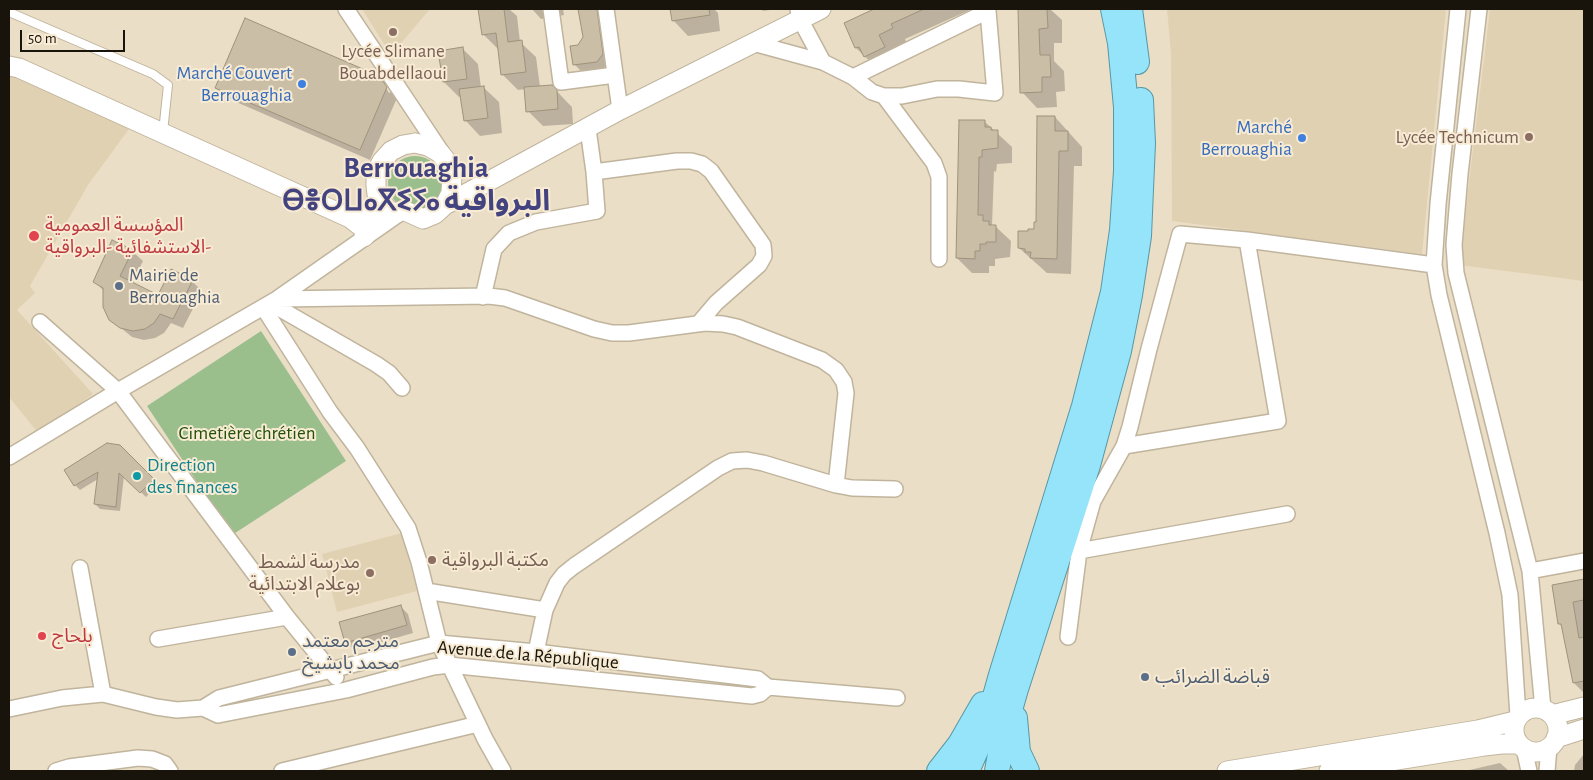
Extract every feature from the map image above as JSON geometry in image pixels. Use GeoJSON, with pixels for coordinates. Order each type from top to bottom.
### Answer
{"type":"FeatureCollection","features":[{"type":"Feature","properties":{"kind":"highway"},"geometry":{"type":"LineString","coordinates":[[996,771],[1004,731],[1008,682],[1114,292],[1122,230],[1126,171],[1126,107],[1120,43],[1113,9]]}},
{"type":"Feature","properties":{"kind":"highway"},"geometry":{"type":"LineString","coordinates":[[967,771],[1008,682],[1088,465],[1119,351],[1139,236],[1143,143],[1140,87],[1130,9]]}},
{"type":"Feature","properties":{"kind":"highway"},"geometry":{"type":"LineString","coordinates":[[939,771],[1008,682]]}},
{"type":"Feature","properties":{"kind":"highway"},"geometry":{"type":"LineString","coordinates":[[1008,682],[1018,752],[1027,771]]}},
{"type":"Feature","properties":{"kind":"street"},"geometry":{"type":"LineString","coordinates":[[346,9],[448,163],[452,176],[451,193],[445,205]]}},
{"type":"Feature","properties":{"kind":"street"},"geometry":{"type":"LineString","coordinates":[[551,9],[561,82],[615,75]]}},
{"type":"Feature","properties":{"kind":"street"},"geometry":{"type":"LineString","coordinates":[[606,9],[620,110]]}},
{"type":"Feature","properties":{"kind":"street"},"geometry":{"type":"LineString","coordinates":[[448,163],[440,153],[428,146],[415,143],[403,145],[391,151],[382,161],[376,173],[377,194],[384,206],[423,219],[435,214],[445,205],[620,110],[753,43],[799,14],[821,9]]}},
{"type":"Feature","properties":{"kind":"street"},"geometry":{"type":"LineString","coordinates":[[1458,9],[1438,204],[1434,265],[1439,295],[1497,533],[1510,595],[1517,718],[1514,733],[1521,746],[1529,771]]}},
{"type":"Feature","properties":{"kind":"street"},"geometry":{"type":"LineString","coordinates":[[1479,9],[1460,174],[1454,245],[1461,293],[1530,571],[1547,712],[1557,726],[1547,771]]}},
{"type":"Feature","properties":{"kind":"street"},"geometry":{"type":"LineString","coordinates":[[753,43],[823,62],[854,77],[872,92],[884,96],[902,96],[937,89],[959,89],[995,93],[988,11],[854,77]]}},
{"type":"Feature","properties":{"kind":"street"},"geometry":{"type":"LineString","coordinates":[[799,14],[823,62]]}},
{"type":"Feature","properties":{"kind":"street"},"geometry":{"type":"LineString","coordinates":[[9,66],[19,68],[350,218],[368,232],[364,237]]}},
{"type":"Feature","properties":{"kind":"street"},"geometry":{"type":"LineString","coordinates":[[884,96],[934,163],[939,177],[939,259]]}},
{"type":"Feature","properties":{"kind":"street"},"geometry":{"type":"LineString","coordinates":[[483,297],[494,249],[509,233],[536,222],[597,211],[588,129]]}},
{"type":"Feature","properties":{"kind":"street"},"geometry":{"type":"LineString","coordinates":[[594,172],[677,160],[691,160],[702,164],[711,171],[763,244],[764,256],[759,265],[716,304],[699,323]]}},
{"type":"Feature","properties":{"kind":"street"},"geometry":{"type":"LineString","coordinates":[[350,218],[398,212]]}},
{"type":"Feature","properties":{"kind":"street"},"geometry":{"type":"LineString","coordinates":[[9,457],[270,303],[398,212]]}},
{"type":"Feature","properties":{"kind":"street"},"geometry":{"type":"LineString","coordinates":[[1068,636],[1079,551],[1093,502],[1124,446],[1180,234],[1247,240],[1434,265]]}},
{"type":"Feature","properties":{"kind":"street"},"geometry":{"type":"LineString","coordinates":[[1124,446],[1278,421],[1247,240]]}},
{"type":"Feature","properties":{"kind":"street"},"geometry":{"type":"LineString","coordinates":[[270,303],[505,298],[594,330],[612,333],[629,333],[699,323],[723,324],[737,327],[822,360],[836,370],[844,382],[846,393],[836,485]]}},
{"type":"Feature","properties":{"kind":"street"},"geometry":{"type":"LineString","coordinates":[[270,303],[376,364],[389,373],[402,388]]}},
{"type":"Feature","properties":{"kind":"street"},"geometry":{"type":"LineString","coordinates":[[270,303],[330,412],[357,448],[408,528],[439,643],[503,771]]}},
{"type":"Feature","properties":{"kind":"street"},"geometry":{"type":"LineString","coordinates":[[40,322],[118,391],[287,617],[346,690]]}},
{"type":"Feature","properties":{"kind":"street"},"geometry":{"type":"LineString","coordinates":[[536,652],[544,610],[557,583],[574,566],[718,468],[732,461],[747,460],[763,463],[852,488],[895,489]]}},
{"type":"Feature","properties":{"kind":"street"},"geometry":{"type":"LineString","coordinates":[[1079,551],[1288,514]]}},
{"type":"Feature","properties":{"kind":"street"},"geometry":{"type":"LineString","coordinates":[[1530,571],[1584,561]]}},
{"type":"Feature","properties":{"kind":"street"},"geometry":{"type":"LineString","coordinates":[[80,568],[103,694]]}},
{"type":"Feature","properties":{"kind":"street"},"geometry":{"type":"LineString","coordinates":[[426,591],[544,610]]}},
{"type":"Feature","properties":{"kind":"street"},"geometry":{"type":"LineString","coordinates":[[158,639],[287,617]]}},
{"type":"Feature","properties":{"kind":"street","name":"Avenue de la République"},"geometry":{"type":"LineString","coordinates":[[9,709],[62,698],[103,694],[176,710],[203,708],[219,698],[439,643],[536,652],[758,679],[768,687],[897,698]]}},
{"type":"Feature","properties":{"kind":"street","name":"Avenue de la République"},"geometry":{"type":"LineString","coordinates":[[203,708],[218,715],[346,690],[432,667],[449,665],[752,696],[760,694],[768,687]]}},
{"type":"Feature","properties":{"kind":"street"},"geometry":{"type":"LineString","coordinates":[[1228,771],[1478,730],[1517,718],[1530,708],[1547,712],[1584,707]]}},
{"type":"Feature","properties":{"kind":"street"},"geometry":{"type":"LineString","coordinates":[[282,771],[478,724]]}},
{"type":"Feature","properties":{"kind":"street"},"geometry":{"type":"LineString","coordinates":[[1329,771],[1502,744],[1521,746],[1537,752],[1553,742],[1584,728]]}},
{"type":"Feature","properties":{"kind":"street"},"geometry":{"type":"LineString","coordinates":[[56,771],[69,767],[138,758],[152,759],[165,764],[170,771]]}},
{"type":"Feature","properties":{"kind":"lane"},"geometry":{"type":"LineString","coordinates":[[9,12],[153,74],[168,85],[163,134]]}},
{"type":"Feature","properties":{"kind":"shaded area","name":"Lycée Slimane Bouabdellaoui"},"geometry":{"type":"Polygon","coordinates":[[[362,9],[430,9],[391,55],[362,9]]]}},
{"type":"Feature","properties":{"kind":"shaded area","name":"Marché Berrouaghia"},"geometry":{"type":"Polygon","coordinates":[[[1167,9],[1446,9],[1422,254],[1172,221],[1171,54],[1167,9]]]}},
{"type":"Feature","properties":{"kind":"shaded area","name":"Lycée Technicum"},"geometry":{"type":"Polygon","coordinates":[[[1490,9],[1584,9],[1584,281],[1459,265],[1490,9]]]}},
{"type":"Feature","properties":{"kind":"shaded area","name":"المؤسسة العمومية الاستشفائية -البرواقية-"},"geometry":{"type":"Polygon","coordinates":[[[9,71],[18,73],[129,129],[88,185],[30,286],[35,293],[17,310],[93,394],[39,434],[9,397],[9,71]]]}},
{"type":"Feature","properties":{"kind":"shaded area","name":"مدرسة لشمط بوعلام الابتدائية"},"geometry":{"type":"Polygon","coordinates":[[[402,533],[417,591],[337,612],[322,554],[402,533]]]}},
{"type":"Feature","properties":{"kind":"green space"},"geometry":{"type":"Polygon","coordinates":[[[415,156],[425,158],[434,164],[440,173],[442,183],[440,193],[434,202],[425,208],[415,210],[405,208],[396,202],[390,193],[388,183],[390,173],[396,164],[405,158],[415,156]]]}},
{"type":"Feature","properties":{"kind":"green space","name":"Cimetière chrétien"},"geometry":{"type":"Polygon","coordinates":[[[261,331],[346,461],[232,535],[147,406],[261,331]]]}},
{"type":"Feature","properties":{"kind":"building"},"geometry":{"type":"Polygon","coordinates":[[[478,9],[504,9],[508,42],[522,40],[526,72],[501,75],[496,33],[482,35],[478,9]]]}},
{"type":"Feature","properties":{"kind":"building"},"geometry":{"type":"Polygon","coordinates":[[[578,9],[597,9],[603,54],[597,62],[573,65],[570,46],[578,45],[583,37],[578,9]]]}},
{"type":"Feature","properties":{"kind":"building"},"geometry":{"type":"Polygon","coordinates":[[[670,9],[709,9],[710,15],[672,21],[670,9]]]}},
{"type":"Feature","properties":{"kind":"building"},"geometry":{"type":"Polygon","coordinates":[[[874,9],[924,9],[891,24],[893,28],[879,35],[885,47],[864,57],[859,47],[855,48],[844,23],[874,9]]]}},
{"type":"Feature","properties":{"kind":"building"},"geometry":{"type":"Polygon","coordinates":[[[1018,9],[1047,9],[1048,28],[1039,29],[1040,55],[1050,55],[1051,77],[1042,77],[1042,92],[1020,93],[1018,9]]]}},
{"type":"Feature","properties":{"kind":"building","name":"Marché Couvert Berrouaghia"},"geometry":{"type":"Polygon","coordinates":[[[245,18],[379,76],[387,87],[360,150],[215,88],[245,18]]]}},
{"type":"Feature","properties":{"kind":"building"},"geometry":{"type":"Polygon","coordinates":[[[463,47],[467,79],[443,82],[438,51],[463,47]]]}},
{"type":"Feature","properties":{"kind":"building"},"geometry":{"type":"Polygon","coordinates":[[[552,85],[557,90],[558,109],[526,112],[524,87],[552,85]]]}},
{"type":"Feature","properties":{"kind":"building"},"geometry":{"type":"Polygon","coordinates":[[[484,86],[488,118],[464,121],[459,89],[484,86]]]}},
{"type":"Feature","properties":{"kind":"building"},"geometry":{"type":"Polygon","coordinates":[[[1037,116],[1055,116],[1055,131],[1068,131],[1068,151],[1059,151],[1057,259],[1030,258],[1031,252],[1025,252],[1025,249],[1018,248],[1018,231],[1034,229],[1034,222],[1036,222],[1037,116]]]}},
{"type":"Feature","properties":{"kind":"building"},"geometry":{"type":"Polygon","coordinates":[[[959,120],[985,120],[985,127],[991,127],[991,130],[998,130],[998,148],[982,150],[982,157],[979,157],[978,215],[983,215],[983,221],[989,221],[989,225],[996,225],[996,242],[980,244],[980,251],[975,251],[975,259],[956,258],[959,120]]]}},
{"type":"Feature","properties":{"kind":"building","name":"Mairie de Berrouaghia"},"geometry":{"type":"Polygon","coordinates":[[[112,240],[133,250],[120,276],[158,295],[171,269],[193,280],[173,319],[160,314],[154,323],[145,329],[133,331],[120,328],[109,320],[103,307],[103,288],[93,282],[112,240]]]}},
{"type":"Feature","properties":{"kind":"building","name":"Direction des finances"},"geometry":{"type":"Polygon","coordinates":[[[107,443],[120,445],[154,479],[140,493],[119,473],[116,507],[94,504],[98,472],[74,486],[64,470],[107,443]]]}},
{"type":"Feature","properties":{"kind":"building"},"geometry":{"type":"Polygon","coordinates":[[[1584,579],[1584,600],[1573,602],[1579,638],[1584,637],[1584,681],[1573,683],[1561,624],[1558,624],[1552,585],[1584,579]]]}},
{"type":"Feature","properties":{"kind":"building"},"geometry":{"type":"Polygon","coordinates":[[[401,605],[407,625],[345,643],[339,622],[401,605]]]}},
{"type":"Feature","properties":{"kind":"place","name":"Lycée Slimane Bouabdellaoui"},"geometry":{"type":"Point","coordinates":[393,32]}},
{"type":"Feature","properties":{"kind":"place","name":"Marché Couvert Berrouaghia"},"geometry":{"type":"Point","coordinates":[302,84]}},
{"type":"Feature","properties":{"kind":"place","name":"Lycée Technicum"},"geometry":{"type":"Point","coordinates":[1529,137]}},
{"type":"Feature","properties":{"kind":"place","name":"Marché Berrouaghia"},"geometry":{"type":"Point","coordinates":[1302,138]}},
{"type":"Feature","properties":{"kind":"place","name":"المؤسسة العمومية الاستشفائية -البرواقية-"},"geometry":{"type":"Point","coordinates":[34,236]}},
{"type":"Feature","properties":{"kind":"place","name":"Mairie de Berrouaghia"},"geometry":{"type":"Point","coordinates":[119,286]}},
{"type":"Feature","properties":{"kind":"place","name":"Direction des finances"},"geometry":{"type":"Point","coordinates":[137,476]}},
{"type":"Feature","properties":{"kind":"place","name":"مكتبة البرواقية"},"geometry":{"type":"Point","coordinates":[432,560]}},
{"type":"Feature","properties":{"kind":"place","name":"مدرسة لشمط بوعلام الابتدائية"},"geometry":{"type":"Point","coordinates":[370,573]}},
{"type":"Feature","properties":{"kind":"place","name":"بلحاج"},"geometry":{"type":"Point","coordinates":[42,636]}},
{"type":"Feature","properties":{"kind":"place","name":"مترجم معتمد محمد بابشيخ"},"geometry":{"type":"Point","coordinates":[292,652]}},
{"type":"Feature","properties":{"kind":"place","name":"قباضة الضرائب"},"geometry":{"type":"Point","coordinates":[1145,677]}},
{"type":"Feature","properties":{"kind":"district","name":"Berrouaghia ⴱⴻⵔⵡⴰⴳⵉⵢⴰ البرواقية"},"geometry":{"type":"Point","coordinates":[416,185]}}]}
